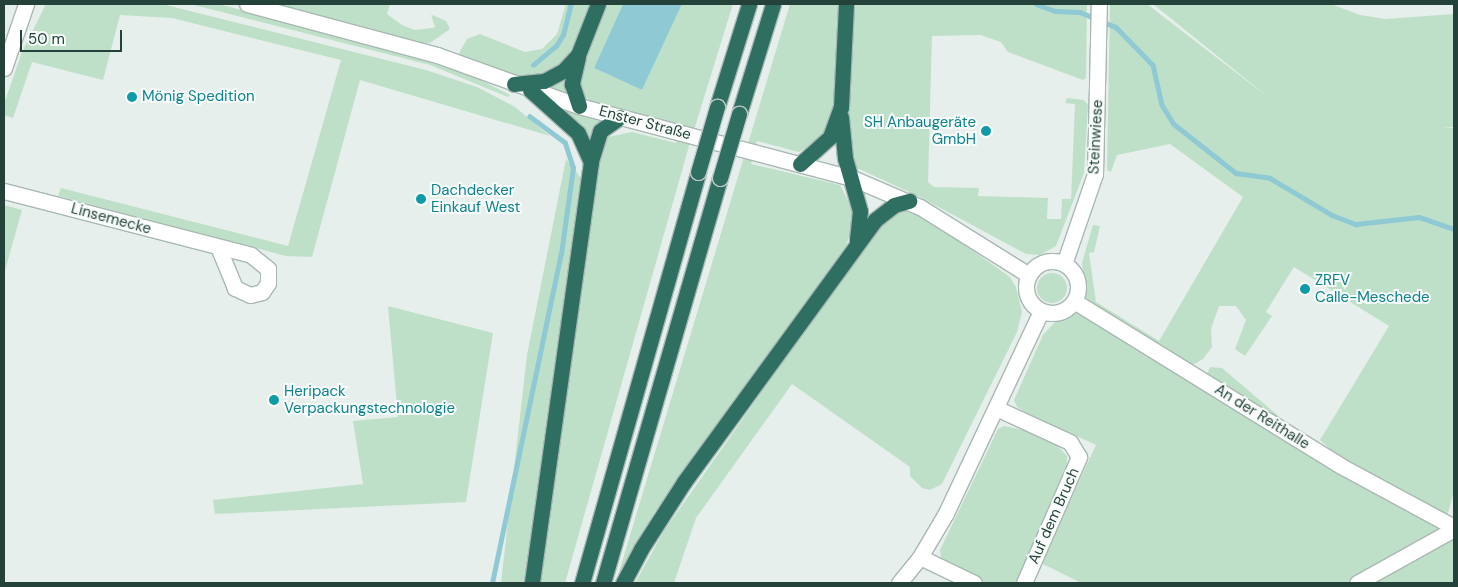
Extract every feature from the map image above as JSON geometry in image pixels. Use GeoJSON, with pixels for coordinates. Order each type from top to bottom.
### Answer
{"type":"FeatureCollection","features":[{"type":"Feature","properties":{"kind":"highway"},"geometry":{"type":"LineString","coordinates":[[579,106],[572,84],[578,55],[598,4]]}},
{"type":"Feature","properties":{"kind":"highway"},"geometry":{"type":"LineString","coordinates":[[582,583],[698,172],[749,4]]}},
{"type":"Feature","properties":{"kind":"highway"},"geometry":{"type":"LineString","coordinates":[[603,583],[720,178],[773,4]]}},
{"type":"Feature","properties":{"kind":"highway"},"geometry":{"type":"LineString","coordinates":[[846,4],[841,107],[842,141],[861,220],[855,247]]}},
{"type":"Feature","properties":{"kind":"highway"},"geometry":{"type":"LineString","coordinates":[[514,84],[537,83],[551,78],[578,55]]}},
{"type":"Feature","properties":{"kind":"highway"},"geometry":{"type":"LineString","coordinates":[[530,90],[578,133],[591,162]]}},
{"type":"Feature","properties":{"kind":"highway"},"geometry":{"type":"LineString","coordinates":[[800,164],[830,137],[841,107]]}},
{"type":"Feature","properties":{"kind":"highway"},"geometry":{"type":"LineString","coordinates":[[532,583],[591,162],[598,134],[620,118]]}},
{"type":"Feature","properties":{"kind":"highway"},"geometry":{"type":"LineString","coordinates":[[623,583],[641,549],[684,482],[855,247],[881,214],[909,201]]}},
{"type":"Feature","properties":{"kind":"street"},"geometry":{"type":"LineString","coordinates":[[4,68],[26,4]]}},
{"type":"Feature","properties":{"kind":"street","name":"Enster Straße"},"geometry":{"type":"LineString","coordinates":[[247,4],[428,53],[530,90],[620,118],[852,178],[909,201],[1029,275]]}},
{"type":"Feature","properties":{"kind":"street","name":"Steinwiese"},"geometry":{"type":"LineString","coordinates":[[1064,264],[1095,174],[1099,5]]}},
{"type":"Feature","properties":{"kind":"street","name":"Linsemecke"},"geometry":{"type":"LineString","coordinates":[[4,190],[219,248]]}},
{"type":"Feature","properties":{"kind":"street"},"geometry":{"type":"LineString","coordinates":[[1042,263],[1064,264],[1074,274],[1078,282],[1074,301],[1057,313],[1041,311],[1029,300],[1026,292],[1029,275],[1042,263]]}},
{"type":"Feature","properties":{"kind":"street","name":"An der Reithalle"},"geometry":{"type":"LineString","coordinates":[[1074,301],[1341,466],[1454,528]]}},
{"type":"Feature","properties":{"kind":"street"},"geometry":{"type":"LineString","coordinates":[[899,583],[920,556],[946,513],[1041,311]]}},
{"type":"Feature","properties":{"kind":"street","name":"Auf dem Bruch"},"geometry":{"type":"LineString","coordinates":[[996,408],[1070,442],[1079,457],[1024,583]]}},
{"type":"Feature","properties":{"kind":"street"},"geometry":{"type":"LineString","coordinates":[[1357,583],[1454,528]]}},
{"type":"Feature","properties":{"kind":"street"},"geometry":{"type":"LineString","coordinates":[[920,556],[974,583]]}},
{"type":"Feature","properties":{"kind":"green space"},"geometry":{"type":"Polygon","coordinates":[[[46,4],[162,4],[426,70],[477,87],[515,107],[550,136],[360,80],[312,257],[286,256],[58,196],[61,188],[288,246],[341,60],[172,18],[120,15],[103,80],[32,62],[13,118],[4,115],[4,104],[22,52],[46,4]]]}},
{"type":"Feature","properties":{"kind":"green space"},"geometry":{"type":"Polygon","coordinates":[[[190,4],[218,4],[380,46],[475,77],[510,95],[508,97],[430,65],[190,4]]]}},
{"type":"Feature","properties":{"kind":"green space"},"geometry":{"type":"Polygon","coordinates":[[[278,4],[390,4],[387,14],[402,25],[415,30],[435,27],[431,15],[446,21],[450,29],[430,43],[418,43],[278,4]]]}},
{"type":"Feature","properties":{"kind":"green space"},"geometry":{"type":"Polygon","coordinates":[[[566,4],[590,4],[576,41],[566,58],[544,75],[514,78],[462,57],[459,53],[467,39],[480,34],[525,52],[542,49],[557,34],[566,4]]]}},
{"type":"Feature","properties":{"kind":"green space"},"geometry":{"type":"Polygon","coordinates":[[[608,4],[623,4],[594,68],[642,90],[682,4],[733,4],[689,146],[565,583],[538,583],[603,138],[632,132],[676,143],[681,127],[592,103],[580,91],[578,81],[580,71],[608,4]]]}},
{"type":"Feature","properties":{"kind":"green space"},"geometry":{"type":"Polygon","coordinates":[[[790,4],[839,4],[834,106],[821,139],[799,152],[757,141],[751,164],[840,185],[853,210],[852,228],[846,246],[654,513],[616,582],[790,4]]]}},
{"type":"Feature","properties":{"kind":"green space"},"geometry":{"type":"Polygon","coordinates":[[[855,4],[1087,4],[1086,78],[1083,80],[1008,52],[1001,42],[980,35],[932,36],[928,182],[934,187],[979,188],[978,196],[1048,198],[1047,219],[1061,219],[1062,199],[1071,199],[1075,104],[1065,103],[1067,98],[1084,100],[1088,105],[1084,173],[1056,246],[1040,255],[1026,254],[918,196],[857,168],[850,154],[848,132],[855,4]]]}},
{"type":"Feature","properties":{"kind":"green space"},"geometry":{"type":"Polygon","coordinates":[[[1110,4],[1147,4],[1278,105],[1153,4],[1331,4],[1360,15],[1385,19],[1454,14],[1454,127],[1442,128],[1454,128],[1454,491],[1447,517],[1353,469],[1320,440],[1389,326],[1294,267],[1266,312],[1272,316],[1245,356],[1235,349],[1246,320],[1236,306],[1219,306],[1211,329],[1212,347],[1203,359],[1191,366],[1087,304],[1082,263],[1093,225],[1100,226],[1094,252],[1089,253],[1096,302],[1159,341],[1243,197],[1170,144],[1117,155],[1111,172],[1107,170],[1110,4]]]}},
{"type":"Feature","properties":{"kind":"green space"},"geometry":{"type":"Polygon","coordinates":[[[568,73],[569,96],[545,88],[562,80],[568,73]]]}},
{"type":"Feature","properties":{"kind":"green space"},"geometry":{"type":"Polygon","coordinates":[[[563,110],[601,121],[588,142],[563,110]]]}},
{"type":"Feature","properties":{"kind":"green space"},"geometry":{"type":"Polygon","coordinates":[[[566,159],[582,179],[524,583],[501,583],[527,355],[566,159]]]}},
{"type":"Feature","properties":{"kind":"green space"},"geometry":{"type":"Polygon","coordinates":[[[4,205],[22,210],[4,274],[4,205]]]}},
{"type":"Feature","properties":{"kind":"green space"},"geometry":{"type":"Polygon","coordinates":[[[905,211],[928,219],[1010,277],[1016,287],[1022,312],[1017,332],[942,484],[930,490],[922,488],[910,476],[910,467],[792,384],[696,518],[674,583],[635,583],[664,531],[879,225],[893,214],[905,211]]]}},
{"type":"Feature","properties":{"kind":"green space"},"geometry":{"type":"Polygon","coordinates":[[[1052,273],[1062,278],[1067,288],[1062,298],[1052,303],[1042,298],[1037,288],[1042,278],[1052,273]]]}},
{"type":"Feature","properties":{"kind":"green space"},"geometry":{"type":"Polygon","coordinates":[[[388,306],[493,333],[466,502],[215,514],[213,500],[363,484],[353,421],[398,417],[388,306]]]}},
{"type":"Feature","properties":{"kind":"green space"},"geometry":{"type":"Polygon","coordinates":[[[1078,313],[1442,527],[1448,540],[1454,539],[1454,583],[1081,583],[1041,563],[1096,445],[1027,413],[1017,407],[1014,400],[1043,335],[1055,322],[1078,313]]]}},
{"type":"Feature","properties":{"kind":"green space"},"geometry":{"type":"Polygon","coordinates":[[[1210,367],[1222,368],[1289,425],[1206,376],[1210,367]]]}},
{"type":"Feature","properties":{"kind":"green space"},"geometry":{"type":"Polygon","coordinates":[[[1004,426],[1023,430],[1058,446],[1067,456],[1067,468],[1015,583],[985,583],[952,567],[941,558],[940,550],[998,429],[1004,426]]]}},
{"type":"Feature","properties":{"kind":"water"},"geometry":{"type":"Polygon","coordinates":[[[623,4],[682,4],[642,90],[594,68],[623,4]]]}},
{"type":"Feature","properties":{"kind":"waterway"},"geometry":{"type":"LineString","coordinates":[[533,65],[556,46],[563,35],[571,4]]}},
{"type":"Feature","properties":{"kind":"waterway"},"geometry":{"type":"LineString","coordinates":[[1036,4],[1055,11],[1080,12],[1116,27],[1153,65],[1162,105],[1174,124],[1236,173],[1270,178],[1332,215],[1356,224],[1419,217],[1454,229]]}},
{"type":"Feature","properties":{"kind":"waterway"},"geometry":{"type":"LineString","coordinates":[[492,583],[561,254],[573,168],[565,143],[530,117]]}},
{"type":"Feature","properties":{"kind":"place","name":"Mönig Spedition"},"geometry":{"type":"Point","coordinates":[132,97]}},
{"type":"Feature","properties":{"kind":"place","name":"SH Anbaugeräte GmbH"},"geometry":{"type":"Point","coordinates":[986,131]}},
{"type":"Feature","properties":{"kind":"place","name":"Dachdecker Einkauf West"},"geometry":{"type":"Point","coordinates":[421,199]}},
{"type":"Feature","properties":{"kind":"place","name":"ZRFV Calle-Meschede"},"geometry":{"type":"Point","coordinates":[1305,289]}},
{"type":"Feature","properties":{"kind":"place","name":"Heripack Verpackungstechnologie"},"geometry":{"type":"Point","coordinates":[274,400]}}]}
